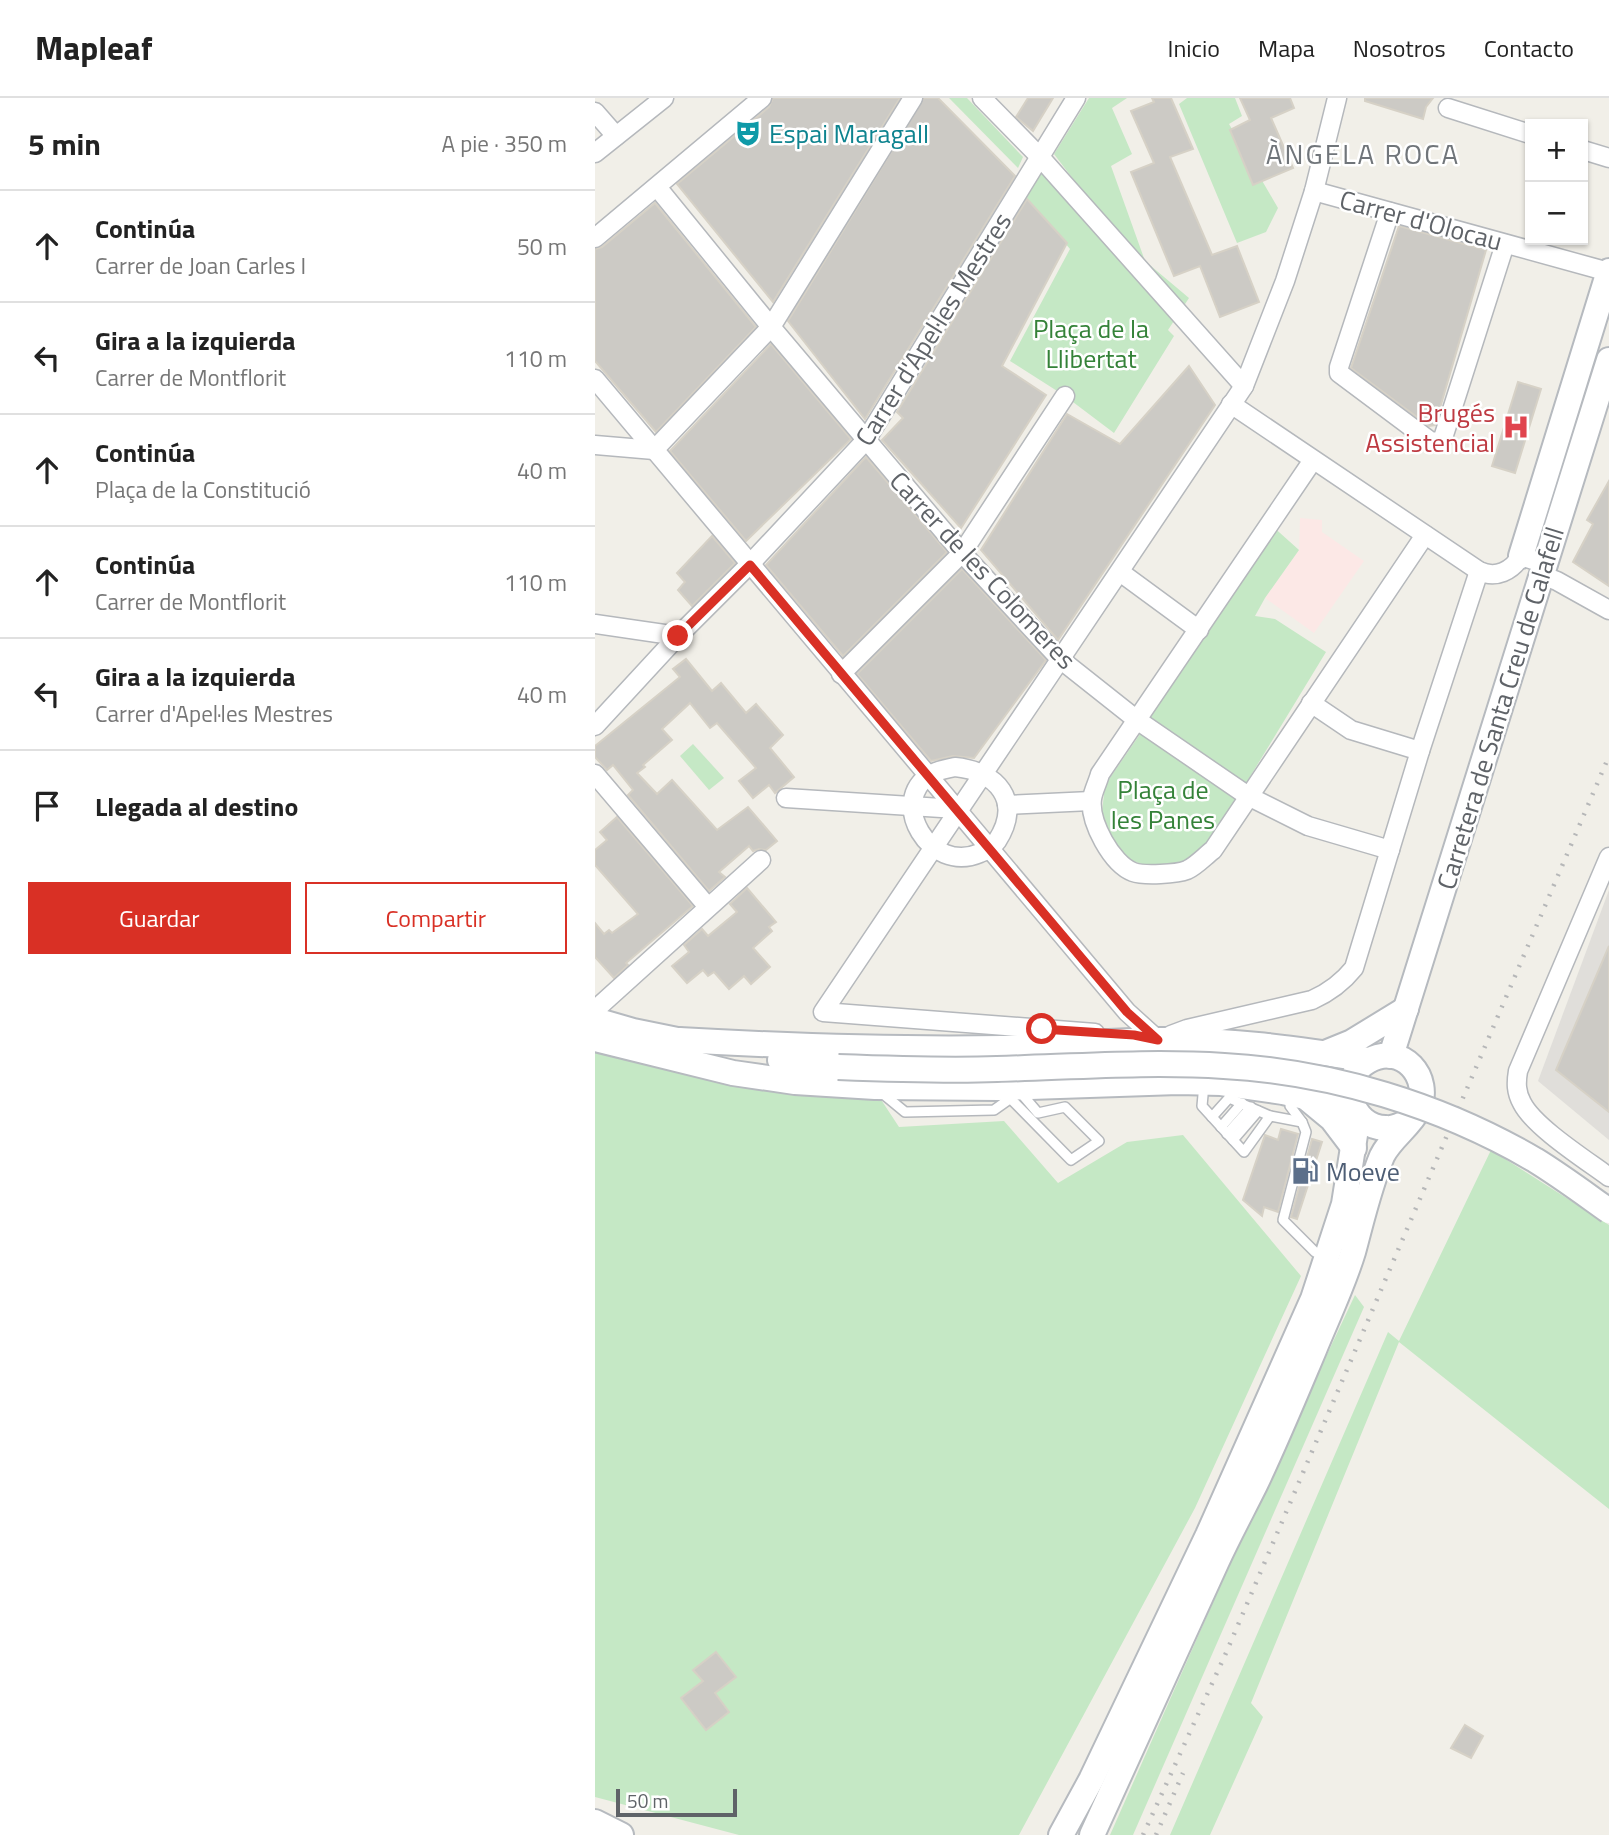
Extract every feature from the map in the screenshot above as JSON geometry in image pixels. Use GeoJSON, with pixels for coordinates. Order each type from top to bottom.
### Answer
{"type":"FeatureCollection","features":[{"type":"Feature","properties":{"kind":"street"},"geometry":{"type":"LineString","coordinates":[[595,153],[664,98]]}},
{"type":"Feature","properties":{"kind":"street"},"geometry":{"type":"LineString","coordinates":[[595,238],[762,98]]}},
{"type":"Feature","properties":{"kind":"street"},"geometry":{"type":"LineString","coordinates":[[654,450],[771,327],[913,98]]}},
{"type":"Feature","properties":{"kind":"street"},"geometry":{"type":"LineString","coordinates":[[982,98],[1040,157],[1244,386]]}},
{"type":"Feature","properties":{"kind":"street","name":"Carrer d'Apel·les Mestres"},"geometry":{"type":"LineString","coordinates":[[595,726],[866,440],[1076,98]]}},
{"type":"Feature","properties":{"kind":"street"},"geometry":{"type":"LineString","coordinates":[[1337,98],[1314,191],[1285,281],[1244,386],[823,1012],[1134,1035],[1158,1040],[1187,1029],[1311,1000],[1342,983],[1354,968],[1420,751],[1479,571]]}},
{"type":"Feature","properties":{"kind":"street"},"geometry":{"type":"LineString","coordinates":[[1448,108],[1525,132]]}},
{"type":"Feature","properties":{"kind":"street"},"geometry":{"type":"LineString","coordinates":[[595,112],[616,136]]}},
{"type":"Feature","properties":{"kind":"street"},"geometry":{"type":"LineString","coordinates":[[1588,152],[1609,158]]}},
{"type":"Feature","properties":{"kind":"street","name":"Carrer de les Colomeres"},"geometry":{"type":"LineString","coordinates":[[657,187],[962,553],[1060,659],[1137,720],[1248,796],[1308,826],[1390,850]]}},
{"type":"Feature","properties":{"kind":"street","name":"Carrer d'Olocau"},"geometry":{"type":"LineString","coordinates":[[1314,191],[1609,272]]}},
{"type":"Feature","properties":{"kind":"street"},"geometry":{"type":"LineString","coordinates":[[1390,212],[1339,373],[1430,441],[1439,442],[1443,439],[1505,244]]}},
{"type":"Feature","properties":{"kind":"street"},"geometry":{"type":"LineString","coordinates":[[1513,564],[1609,272]]}},
{"type":"Feature","properties":{"kind":"street","name":"Carretera de Santa Creu de Calafell"},"geometry":{"type":"LineString","coordinates":[[1380,1058],[1406,1009],[1609,360]]}},
{"type":"Feature","properties":{"kind":"street"},"geometry":{"type":"LineString","coordinates":[[595,379],[1127,1012],[1158,1040]]}},
{"type":"Feature","properties":{"kind":"street"},"geometry":{"type":"LineString","coordinates":[[841,674],[962,553],[1065,396]]}},
{"type":"Feature","properties":{"kind":"street"},"geometry":{"type":"LineString","coordinates":[[1231,404],[1479,571],[1490,575],[1513,564],[1543,569],[1609,610]]}},
{"type":"Feature","properties":{"kind":"street"},"geometry":{"type":"LineString","coordinates":[[595,445],[654,450]]}},
{"type":"Feature","properties":{"kind":"street"},"geometry":{"type":"LineString","coordinates":[[1313,460],[1100,774],[1091,801],[1104,844],[1133,872],[1156,874],[1187,870],[1213,850],[1425,535]]}},
{"type":"Feature","properties":{"kind":"street"},"geometry":{"type":"LineString","coordinates":[[1120,572],[1199,630]]}},
{"type":"Feature","properties":{"kind":"street"},"geometry":{"type":"LineString","coordinates":[[595,624],[678,636]]}},
{"type":"Feature","properties":{"kind":"street"},"geometry":{"type":"LineString","coordinates":[[1311,703],[1351,730],[1420,751]]}},
{"type":"Feature","properties":{"kind":"street"},"geometry":{"type":"LineString","coordinates":[[955,767],[982,773],[1002,790],[1007,805],[1004,825],[991,849],[971,857],[943,854],[932,847],[918,830],[913,806],[920,785],[928,775],[955,767]]}},
{"type":"Feature","properties":{"kind":"street"},"geometry":{"type":"LineString","coordinates":[[595,774],[708,906]]}},
{"type":"Feature","properties":{"kind":"street"},"geometry":{"type":"LineString","coordinates":[[786,798],[957,809]]}},
{"type":"Feature","properties":{"kind":"street"},"geometry":{"type":"LineString","coordinates":[[1007,805],[1091,801]]}},
{"type":"Feature","properties":{"kind":"street"},"geometry":{"type":"LineString","coordinates":[[1609,857],[1518,1071],[1516,1085],[1518,1096],[1530,1115],[1609,1177]]}},
{"type":"Feature","properties":{"kind":"street"},"geometry":{"type":"LineString","coordinates":[[595,1010],[761,860]]}},
{"type":"Feature","properties":{"kind":"street"},"geometry":{"type":"LineString","coordinates":[[1324,1053],[1352,1042],[1406,1009]]}},
{"type":"Feature","properties":{"kind":"street"},"geometry":{"type":"LineString","coordinates":[[1212,1083],[1216,1076],[1220,1031],[1234,1018]]}},
{"type":"Feature","properties":{"kind":"street"},"geometry":{"type":"LineString","coordinates":[[595,1020],[677,1049],[733,1073],[795,1082],[1011,1091],[1212,1083],[1300,1105],[1356,1113],[1376,1127],[1389,1129],[1406,1123]]}},
{"type":"Feature","properties":{"kind":"street"},"geometry":{"type":"LineString","coordinates":[[595,1039],[838,1067],[943,1070],[1201,1065],[1264,1070],[1333,1081],[1409,1102],[1478,1131],[1535,1161],[1609,1211]]}},
{"type":"Feature","properties":{"kind":"street"},"geometry":{"type":"LineString","coordinates":[[677,1049],[1003,1048],[1158,1040],[1217,1042],[1380,1058],[1412,1066],[1419,1076],[1423,1087],[1416,1115],[1406,1123],[1383,1153],[1363,1211],[1353,1253],[1289,1409],[1092,1835]]}},
{"type":"Feature","properties":{"kind":"street"},"geometry":{"type":"LineString","coordinates":[[1061,1835],[1091,1780],[1208,1535],[1313,1300],[1344,1204],[1354,1148],[1356,1113],[1350,1088],[1354,1076],[1380,1058]]}},
{"type":"Feature","properties":{"kind":"street"},"geometry":{"type":"LineString","coordinates":[[1300,1105],[1332,1119],[1354,1148]]}},
{"type":"Feature","properties":{"kind":"street"},"geometry":{"type":"LineString","coordinates":[[595,1822],[621,1835]]}},
{"type":"Feature","properties":{"kind":"lane"},"geometry":{"type":"LineString","coordinates":[[1212,1083],[1202,1106],[1244,1152],[1270,1116],[1300,1105],[1306,1132],[1283,1220],[1315,1252],[1327,1256]]}},
{"type":"Feature","properties":{"kind":"lane"},"geometry":{"type":"LineString","coordinates":[[1011,1091],[1020,1093],[1038,1112],[1065,1107],[1100,1141],[1071,1160],[1011,1091]]}},
{"type":"Feature","properties":{"kind":"lane"},"geometry":{"type":"LineString","coordinates":[[1212,1117],[1229,1098],[1270,1116]]}},
{"type":"Feature","properties":{"kind":"lane"},"geometry":{"type":"LineString","coordinates":[[1227,1133],[1250,1107]]}},
{"type":"Feature","properties":{"kind":"lane"},"geometry":{"type":"LineString","coordinates":[[1227,1133],[1250,1107]]}},
{"type":"Feature","properties":{"kind":"shaded area"},"geometry":{"type":"Polygon","coordinates":[[[1300,518],[1322,520],[1322,532],[1364,561],[1314,633],[1265,598],[1299,550],[1300,518]]]}},
{"type":"Feature","properties":{"kind":"shaded area"},"geometry":{"type":"Polygon","coordinates":[[[1609,890],[1609,1140],[1538,1081],[1609,890]]]}},
{"type":"Feature","properties":{"kind":"green space"},"geometry":{"type":"Polygon","coordinates":[[[949,98],[967,98],[1023,157],[1018,168],[949,98]]]}},
{"type":"Feature","properties":{"kind":"green space","name":"Plaça de la Llibertat"},"geometry":{"type":"Polygon","coordinates":[[[1089,98],[1127,98],[1112,108],[1132,154],[1111,166],[1145,261],[1189,298],[1168,330],[1174,336],[1114,433],[1065,396],[1010,361],[1070,249],[1020,190],[1041,172],[1114,233],[1054,154],[1089,98]]]}},
{"type":"Feature","properties":{"kind":"green space"},"geometry":{"type":"Polygon","coordinates":[[[1187,98],[1235,98],[1242,116],[1229,124],[1278,208],[1266,232],[1237,243],[1179,104],[1187,98]]]}},
{"type":"Feature","properties":{"kind":"green space","name":"Plaça de les Panes"},"geometry":{"type":"Polygon","coordinates":[[[1270,524],[1299,550],[1255,616],[1275,619],[1326,652],[1234,803],[1205,845],[1188,859],[1172,865],[1153,868],[1133,861],[1117,851],[1105,833],[1102,812],[1105,785],[1138,737],[1270,524]]]}},
{"type":"Feature","properties":{"kind":"green space"},"geometry":{"type":"Polygon","coordinates":[[[693,744],[724,778],[709,790],[680,756],[693,744]]]}},
{"type":"Feature","properties":{"kind":"green space"},"geometry":{"type":"Polygon","coordinates":[[[595,1049],[656,1067],[766,1083],[876,1092],[899,1127],[1004,1121],[1058,1183],[1127,1142],[1183,1135],[1301,1276],[1195,1508],[1019,1835],[739,1835],[595,1797],[595,1049]]]}},
{"type":"Feature","properties":{"kind":"green space"},"geometry":{"type":"Polygon","coordinates":[[[1491,1150],[1609,1225],[1609,1509],[1399,1342],[1251,1703],[1263,1717],[1210,1835],[1170,1835],[1388,1332],[1399,1341],[1491,1150]]]}},
{"type":"Feature","properties":{"kind":"green space"},"geometry":{"type":"Polygon","coordinates":[[[1355,1295],[1364,1307],[1133,1835],[1110,1835],[1257,1503],[1355,1295]]]}},
{"type":"Feature","properties":{"kind":"building"},"geometry":{"type":"Polygon","coordinates":[[[773,98],[900,98],[773,302],[677,184],[769,107],[773,98]]]}},
{"type":"Feature","properties":{"kind":"building"},"geometry":{"type":"Polygon","coordinates":[[[924,98],[938,98],[1015,176],[865,419],[788,321],[924,98]]]}},
{"type":"Feature","properties":{"kind":"building"},"geometry":{"type":"Polygon","coordinates":[[[1028,98],[1053,98],[1033,131],[1016,117],[1028,98]]]}},
{"type":"Feature","properties":{"kind":"building"},"geometry":{"type":"Polygon","coordinates":[[[1152,98],[1171,98],[1193,149],[1170,157],[1212,255],[1237,246],[1259,302],[1220,317],[1200,266],[1174,276],[1131,172],[1154,163],[1131,111],[1154,102],[1152,98]]]}},
{"type":"Feature","properties":{"kind":"building"},"geometry":{"type":"Polygon","coordinates":[[[1240,98],[1290,98],[1294,108],[1271,118],[1293,168],[1253,185],[1230,130],[1250,120],[1240,98]]]}},
{"type":"Feature","properties":{"kind":"building"},"geometry":{"type":"Polygon","coordinates":[[[1365,98],[1433,98],[1426,107],[1423,119],[1365,101],[1365,98]]]}},
{"type":"Feature","properties":{"kind":"building"},"geometry":{"type":"Polygon","coordinates":[[[1027,199],[1067,243],[1002,366],[1046,395],[961,528],[882,440],[903,418],[897,412],[1027,199]]]}},
{"type":"Feature","properties":{"kind":"building"},"geometry":{"type":"Polygon","coordinates":[[[655,203],[756,327],[656,432],[595,361],[595,249],[602,247],[655,203]]]}},
{"type":"Feature","properties":{"kind":"building"},"geometry":{"type":"Polygon","coordinates":[[[1399,226],[1486,250],[1435,425],[1429,426],[1351,368],[1399,226]]]}},
{"type":"Feature","properties":{"kind":"building"},"geometry":{"type":"Polygon","coordinates":[[[771,344],[851,439],[746,541],[670,451],[771,344]]]}},
{"type":"Feature","properties":{"kind":"building"},"geometry":{"type":"Polygon","coordinates":[[[1189,366],[1215,405],[1058,640],[981,550],[1067,414],[1120,444],[1189,366]]]}},
{"type":"Feature","properties":{"kind":"building","name":"Brugés Assistencial"},"geometry":{"type":"Polygon","coordinates":[[[1518,382],[1541,389],[1515,473],[1492,466],[1518,382]]]}},
{"type":"Feature","properties":{"kind":"building"},"geometry":{"type":"Polygon","coordinates":[[[866,457],[947,552],[843,656],[766,565],[866,457]]]}},
{"type":"Feature","properties":{"kind":"building"},"geometry":{"type":"Polygon","coordinates":[[[1609,481],[1609,586],[1573,562],[1593,524],[1587,520],[1609,481]]]}},
{"type":"Feature","properties":{"kind":"building"},"geometry":{"type":"Polygon","coordinates":[[[712,536],[735,563],[692,606],[678,590],[685,582],[677,573],[712,536]]]}},
{"type":"Feature","properties":{"kind":"building"},"geometry":{"type":"Polygon","coordinates":[[[962,569],[1046,660],[974,758],[953,756],[931,761],[857,674],[962,569]]]}},
{"type":"Feature","properties":{"kind":"building"},"geometry":{"type":"Polygon","coordinates":[[[686,659],[712,691],[721,683],[746,713],[756,704],[783,735],[770,748],[794,777],[775,793],[769,785],[753,798],[739,781],[756,768],[717,723],[710,728],[690,703],[662,729],[672,740],[637,773],[657,794],[672,780],[717,830],[748,807],[777,841],[766,850],[753,851],[749,846],[719,872],[725,877],[709,891],[628,795],[633,790],[613,765],[607,770],[595,757],[595,746],[680,677],[673,669],[686,659]]]}},
{"type":"Feature","properties":{"kind":"building"},"geometry":{"type":"Polygon","coordinates":[[[617,817],[693,906],[626,963],[628,965],[614,978],[595,957],[595,923],[604,934],[609,930],[612,933],[638,914],[595,865],[595,850],[607,840],[600,832],[617,817]]]}},
{"type":"Feature","properties":{"kind":"building"},"geometry":{"type":"Polygon","coordinates":[[[747,888],[776,922],[769,927],[772,931],[753,948],[770,967],[751,984],[744,976],[729,989],[714,972],[708,976],[703,970],[687,983],[672,966],[689,952],[684,945],[702,929],[708,936],[737,912],[730,904],[747,888]]]}},
{"type":"Feature","properties":{"kind":"building"},"geometry":{"type":"Polygon","coordinates":[[[1609,946],[1609,1112],[1556,1070],[1609,946]]]}},
{"type":"Feature","properties":{"kind":"building"},"geometry":{"type":"Polygon","coordinates":[[[1281,1129],[1298,1134],[1278,1212],[1264,1207],[1262,1216],[1243,1200],[1265,1135],[1278,1140],[1281,1129]]]}},
{"type":"Feature","properties":{"kind":"building"},"geometry":{"type":"Polygon","coordinates":[[[1312,1139],[1322,1142],[1297,1219],[1291,1217],[1312,1139]]]}},
{"type":"Feature","properties":{"kind":"building"},"geometry":{"type":"Polygon","coordinates":[[[716,1652],[736,1677],[715,1693],[729,1712],[706,1730],[681,1698],[703,1681],[693,1670],[716,1652]]]}},
{"type":"Feature","properties":{"kind":"building"},"geometry":{"type":"Polygon","coordinates":[[[1465,1725],[1483,1736],[1471,1758],[1451,1748],[1465,1725]]]}},
{"type":"Feature","properties":{"kind":"railway"},"geometry":{"type":"LineString","coordinates":[[1143,1835],[1226,1653],[1609,756]]}},
{"type":"Feature","properties":{"kind":"railway"},"geometry":{"type":"LineString","coordinates":[[1156,1835],[1183,1773]]}},
{"type":"Feature","properties":{"kind":"place","name":"Espai Maragall"},"geometry":{"type":"Point","coordinates":[748,133]}},
{"type":"Feature","properties":{"kind":"place","name":"Brugés Assistencial"},"geometry":{"type":"Point","coordinates":[1516,427]}},
{"type":"Feature","properties":{"kind":"place","name":"Moeve"},"geometry":{"type":"Point","coordinates":[1305,1171]}},
{"type":"Feature","properties":{"kind":"district","name":"ÀNGELA ROCA"},"geometry":{"type":"Point","coordinates":[1363,153]}},
{"type":"Feature","properties":{"kind":"route"},"geometry":{"type":"LineString","coordinates":[[678,636],[750,565],[1127,1012],[1158,1040],[1134,1035],[1042,1029]]}}]}
